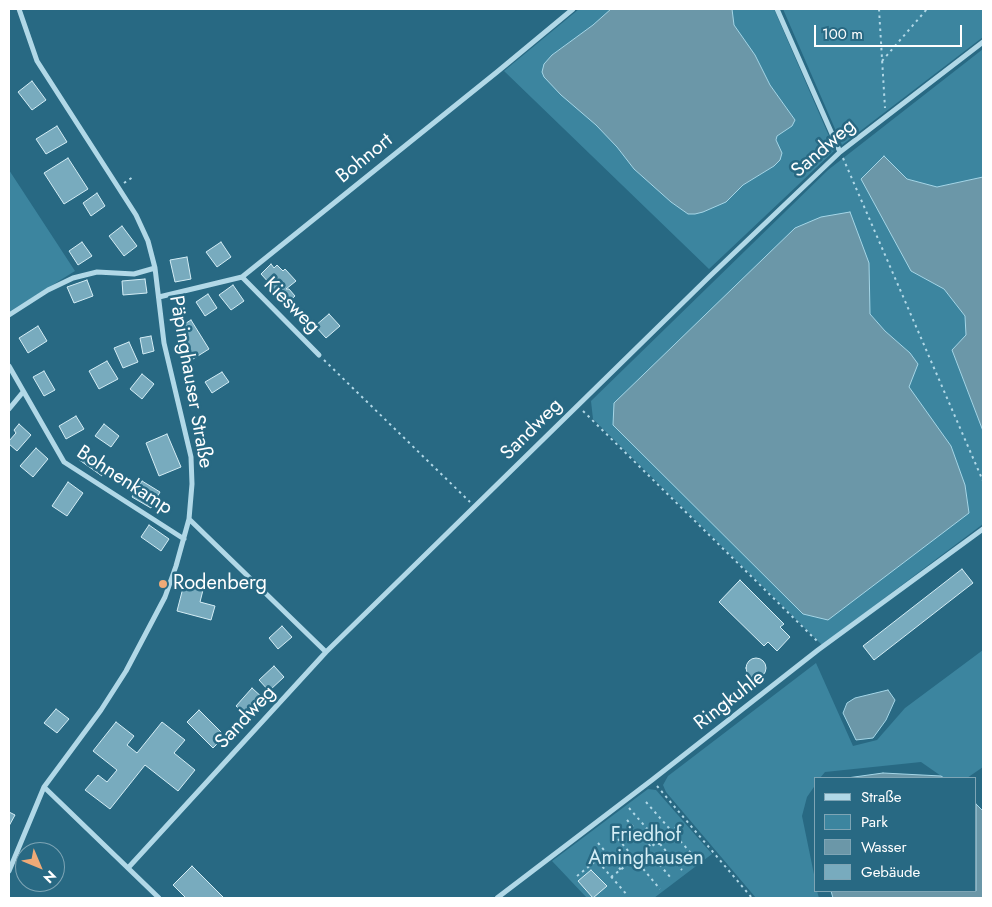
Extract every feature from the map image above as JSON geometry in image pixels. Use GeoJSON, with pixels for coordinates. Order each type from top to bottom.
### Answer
{"type":"FeatureCollection","features":[{"type":"Feature","properties":{"kind":"street","name":"Päpinghauser Straße"},"geometry":{"type":"LineString","coordinates":[[9,871],[44,787],[101,710],[126,671],[165,597],[189,519],[192,484],[191,457],[164,343],[155,268],[148,241],[136,215],[36,61],[19,9]]}},
{"type":"Feature","properties":{"kind":"street","name":"Bohnort"},"geometry":{"type":"LineString","coordinates":[[159,297],[242,278],[573,9]]}},
{"type":"Feature","properties":{"kind":"street"},"geometry":{"type":"LineString","coordinates":[[777,9],[840,152]]}},
{"type":"Feature","properties":{"kind":"street","name":"Sandweg"},"geometry":{"type":"LineString","coordinates":[[128,868],[326,652],[710,276],[840,152],[983,42]]}},
{"type":"Feature","properties":{"kind":"street"},"geometry":{"type":"LineString","coordinates":[[9,315],[48,290],[73,278],[97,272],[134,274],[155,268]]}},
{"type":"Feature","properties":{"kind":"street","name":"Kiesweg"},"geometry":{"type":"LineString","coordinates":[[242,278],[319,355]]}},
{"type":"Feature","properties":{"kind":"street","name":"Bohnenkamp"},"geometry":{"type":"LineString","coordinates":[[9,366],[64,462],[184,539]]}},
{"type":"Feature","properties":{"kind":"street"},"geometry":{"type":"LineString","coordinates":[[9,409],[23,392]]}},
{"type":"Feature","properties":{"kind":"street"},"geometry":{"type":"LineString","coordinates":[[189,519],[326,652]]}},
{"type":"Feature","properties":{"kind":"street","name":"Ringkuhle"},"geometry":{"type":"LineString","coordinates":[[497,898],[823,647],[983,530]]}},
{"type":"Feature","properties":{"kind":"street"},"geometry":{"type":"LineString","coordinates":[[44,787],[158,898]]}},
{"type":"Feature","properties":{"kind":"path"},"geometry":{"type":"LineString","coordinates":[[879,9],[885,118]]}},
{"type":"Feature","properties":{"kind":"path"},"geometry":{"type":"LineString","coordinates":[[882,61],[927,9]]}},
{"type":"Feature","properties":{"kind":"path"},"geometry":{"type":"LineString","coordinates":[[840,152],[983,481]]}},
{"type":"Feature","properties":{"kind":"path"},"geometry":{"type":"LineString","coordinates":[[118,187],[133,177]]}},
{"type":"Feature","properties":{"kind":"path"},"geometry":{"type":"LineString","coordinates":[[319,355],[475,507]]}},
{"type":"Feature","properties":{"kind":"path"},"geometry":{"type":"LineString","coordinates":[[578,406],[823,647]]}},
{"type":"Feature","properties":{"kind":"path"},"geometry":{"type":"LineString","coordinates":[[652,780],[752,898]]}},
{"type":"Feature","properties":{"kind":"path"},"geometry":{"type":"LineString","coordinates":[[624,802],[656,842]]}},
{"type":"Feature","properties":{"kind":"path"},"geometry":{"type":"LineString","coordinates":[[646,802],[697,860]]}},
{"type":"Feature","properties":{"kind":"path"},"geometry":{"type":"LineString","coordinates":[[627,820],[651,847]]}},
{"type":"Feature","properties":{"kind":"path"},"geometry":{"type":"LineString","coordinates":[[612,878],[676,828]]}},
{"type":"Feature","properties":{"kind":"path"},"geometry":{"type":"LineString","coordinates":[[614,834],[660,889]]}},
{"type":"Feature","properties":{"kind":"path"},"geometry":{"type":"LineString","coordinates":[[660,842],[682,870]]}},
{"type":"Feature","properties":{"kind":"path"},"geometry":{"type":"LineString","coordinates":[[598,843],[621,870]]}},
{"type":"Feature","properties":{"kind":"path"},"geometry":{"type":"LineString","coordinates":[[648,850],[671,878]]}},
{"type":"Feature","properties":{"kind":"path"},"geometry":{"type":"LineString","coordinates":[[594,857],[628,896]]}},
{"type":"Feature","properties":{"kind":"path"},"geometry":{"type":"LineString","coordinates":[[577,876],[597,860]]}},
{"type":"Feature","properties":{"kind":"green space"},"geometry":{"type":"Polygon","coordinates":[[[579,9],[611,9],[593,25],[552,55],[544,77],[596,125],[617,147],[634,169],[671,202],[688,214],[726,202],[743,185],[774,166],[777,136],[792,126],[795,120],[770,85],[755,55],[734,25],[732,9],[774,9],[835,150],[709,269],[504,71],[579,9]]]}},
{"type":"Feature","properties":{"kind":"green space"},"geometry":{"type":"Polygon","coordinates":[[[783,9],[983,9],[983,37],[842,145],[783,9]]]}},
{"type":"Feature","properties":{"kind":"green space"},"geometry":{"type":"Polygon","coordinates":[[[983,49],[983,177],[937,187],[907,179],[884,157],[911,271],[944,289],[965,316],[966,335],[952,350],[983,431],[983,524],[822,645],[593,419],[591,401],[828,170],[983,49]],[[869,263],[613,425],[803,614],[828,620],[909,386],[910,353],[885,331],[870,314],[869,263]]]}},
{"type":"Feature","properties":{"kind":"green space"},"geometry":{"type":"Polygon","coordinates":[[[9,170],[75,271],[9,312],[9,170]]]}},
{"type":"Feature","properties":{"kind":"green space"},"geometry":{"type":"Polygon","coordinates":[[[983,650],[983,767],[968,777],[943,777],[921,762],[825,772],[821,777],[814,777],[814,787],[807,797],[802,816],[814,874],[814,892],[817,892],[819,898],[756,898],[666,792],[663,785],[668,776],[816,663],[853,746],[877,740],[905,708],[983,650]]]}},
{"type":"Feature","properties":{"kind":"green space","name":"Friedhof Aminghausen"},"geometry":{"type":"Polygon","coordinates":[[[648,789],[656,790],[712,854],[654,898],[587,898],[552,861],[648,789]]]}},
{"type":"Feature","properties":{"kind":"water"},"geometry":{"type":"Polygon","coordinates":[[[611,9],[732,9],[734,25],[755,55],[770,85],[795,120],[792,126],[777,136],[776,140],[782,153],[780,160],[774,166],[743,185],[726,202],[695,214],[688,214],[671,202],[634,169],[617,147],[596,125],[561,95],[544,77],[542,72],[544,64],[552,55],[593,25],[611,9]]]}},
{"type":"Feature","properties":{"kind":"water"},"geometry":{"type":"Polygon","coordinates":[[[884,156],[907,179],[937,187],[983,177],[983,431],[952,350],[966,335],[965,316],[944,289],[911,271],[861,179],[884,156]]]}},
{"type":"Feature","properties":{"kind":"water"},"geometry":{"type":"Polygon","coordinates":[[[850,212],[869,263],[870,314],[885,331],[910,353],[918,364],[909,387],[951,446],[965,485],[969,513],[828,620],[803,614],[613,425],[614,403],[795,228],[821,217],[850,212]]]}},
{"type":"Feature","properties":{"kind":"water"},"geometry":{"type":"Polygon","coordinates":[[[888,690],[895,700],[886,720],[873,738],[856,740],[843,713],[847,703],[855,698],[888,690]]]}},
{"type":"Feature","properties":{"kind":"water"},"geometry":{"type":"Polygon","coordinates":[[[883,773],[942,777],[854,777],[883,773]]]}},
{"type":"Feature","properties":{"kind":"water"},"geometry":{"type":"Polygon","coordinates":[[[977,805],[983,811],[983,898],[833,898],[831,892],[977,892],[977,805]]]}},
{"type":"Feature","properties":{"kind":"building"},"geometry":{"type":"Polygon","coordinates":[[[32,81],[46,100],[32,110],[18,92],[32,81]]]}},
{"type":"Feature","properties":{"kind":"building"},"geometry":{"type":"Polygon","coordinates":[[[57,126],[67,142],[46,154],[36,139],[57,126]]]}},
{"type":"Feature","properties":{"kind":"building"},"geometry":{"type":"Polygon","coordinates":[[[68,158],[88,189],[64,204],[44,173],[68,158]]]}},
{"type":"Feature","properties":{"kind":"building"},"geometry":{"type":"Polygon","coordinates":[[[97,193],[105,206],[91,216],[83,203],[97,193]]]}},
{"type":"Feature","properties":{"kind":"building"},"geometry":{"type":"Polygon","coordinates":[[[122,226],[137,246],[124,256],[109,236],[122,226]]]}},
{"type":"Feature","properties":{"kind":"building"},"geometry":{"type":"Polygon","coordinates":[[[82,242],[92,256],[78,265],[69,251],[82,242]]]}},
{"type":"Feature","properties":{"kind":"building"},"geometry":{"type":"Polygon","coordinates":[[[221,242],[231,257],[217,267],[206,252],[221,242]]]}},
{"type":"Feature","properties":{"kind":"building"},"geometry":{"type":"Polygon","coordinates":[[[187,257],[191,279],[175,282],[170,260],[187,257]]]}},
{"type":"Feature","properties":{"kind":"building"},"geometry":{"type":"Polygon","coordinates":[[[271,264],[274,268],[277,265],[283,271],[285,269],[296,281],[286,289],[289,289],[295,296],[286,304],[261,274],[271,264]]]}},
{"type":"Feature","properties":{"kind":"building"},"geometry":{"type":"Polygon","coordinates":[[[145,279],[147,293],[123,295],[122,281],[145,279]]]}},
{"type":"Feature","properties":{"kind":"building"},"geometry":{"type":"Polygon","coordinates":[[[87,280],[93,296],[74,303],[67,287],[87,280]]]}},
{"type":"Feature","properties":{"kind":"building"},"geometry":{"type":"Polygon","coordinates":[[[233,285],[244,301],[231,310],[219,295],[233,285]]]}},
{"type":"Feature","properties":{"kind":"building"},"geometry":{"type":"Polygon","coordinates":[[[208,294],[217,308],[205,316],[196,302],[208,294]]]}},
{"type":"Feature","properties":{"kind":"building"},"geometry":{"type":"Polygon","coordinates":[[[329,314],[340,326],[326,338],[315,326],[329,314]]]}},
{"type":"Feature","properties":{"kind":"building"},"geometry":{"type":"Polygon","coordinates":[[[191,320],[209,349],[193,359],[175,330],[191,320]]]}},
{"type":"Feature","properties":{"kind":"building"},"geometry":{"type":"Polygon","coordinates":[[[38,326],[47,341],[28,353],[19,338],[38,326]]]}},
{"type":"Feature","properties":{"kind":"building"},"geometry":{"type":"Polygon","coordinates":[[[151,336],[154,351],[143,354],[140,338],[151,336]]]}},
{"type":"Feature","properties":{"kind":"building"},"geometry":{"type":"Polygon","coordinates":[[[129,342],[138,362],[123,368],[114,348],[129,342]]]}},
{"type":"Feature","properties":{"kind":"building"},"geometry":{"type":"Polygon","coordinates":[[[107,361],[118,379],[99,389],[89,371],[107,361]]]}},
{"type":"Feature","properties":{"kind":"building"},"geometry":{"type":"Polygon","coordinates":[[[44,371],[55,390],[44,396],[33,377],[44,371]]]}},
{"type":"Feature","properties":{"kind":"building"},"geometry":{"type":"Polygon","coordinates":[[[222,372],[229,382],[212,393],[205,382],[222,372]]]}},
{"type":"Feature","properties":{"kind":"building"},"geometry":{"type":"Polygon","coordinates":[[[142,374],[154,384],[142,399],[130,389],[142,374]]]}},
{"type":"Feature","properties":{"kind":"building"},"geometry":{"type":"Polygon","coordinates":[[[76,416],[84,429],[66,439],[59,426],[76,416]]]}},
{"type":"Feature","properties":{"kind":"building"},"geometry":{"type":"Polygon","coordinates":[[[19,424],[31,435],[17,451],[9,444],[9,441],[16,433],[14,430],[19,424]]]}},
{"type":"Feature","properties":{"kind":"building"},"geometry":{"type":"Polygon","coordinates":[[[104,424],[119,436],[111,447],[95,436],[104,424]]]}},
{"type":"Feature","properties":{"kind":"building"},"geometry":{"type":"Polygon","coordinates":[[[167,434],[181,467],[159,476],[146,443],[167,434]]]}},
{"type":"Feature","properties":{"kind":"building"},"geometry":{"type":"Polygon","coordinates":[[[36,448],[48,459],[33,477],[20,466],[36,448]]]}},
{"type":"Feature","properties":{"kind":"building"},"geometry":{"type":"Polygon","coordinates":[[[84,450],[108,466],[102,476],[78,459],[84,450]]]}},
{"type":"Feature","properties":{"kind":"building"},"geometry":{"type":"Polygon","coordinates":[[[142,481],[160,492],[151,508],[132,497],[142,481]]]}},
{"type":"Feature","properties":{"kind":"building"},"geometry":{"type":"Polygon","coordinates":[[[68,482],[83,493],[67,516],[52,506],[68,482]]]}},
{"type":"Feature","properties":{"kind":"building"},"geometry":{"type":"Polygon","coordinates":[[[149,525],[169,539],[161,551],[141,537],[149,525]]]}},
{"type":"Feature","properties":{"kind":"building"},"geometry":{"type":"Polygon","coordinates":[[[962,569],[973,583],[874,660],[863,646],[962,569]]]}},
{"type":"Feature","properties":{"kind":"building"},"geometry":{"type":"Polygon","coordinates":[[[740,580],[784,624],[780,627],[790,637],[777,651],[768,642],[764,646],[719,602],[740,580]]]}},
{"type":"Feature","properties":{"kind":"building"},"geometry":{"type":"Polygon","coordinates":[[[184,584],[203,590],[200,602],[215,606],[211,620],[177,611],[184,584]]]}},
{"type":"Feature","properties":{"kind":"building"},"geometry":{"type":"Polygon","coordinates":[[[282,626],[292,637],[278,649],[269,638],[282,626]]]}},
{"type":"Feature","properties":{"kind":"building"},"geometry":{"type":"Polygon","coordinates":[[[756,658],[763,661],[766,668],[763,675],[756,678],[749,675],[746,668],[749,661],[756,658]]]}},
{"type":"Feature","properties":{"kind":"building"},"geometry":{"type":"Polygon","coordinates":[[[274,666],[284,677],[269,691],[259,680],[274,666]]]}},
{"type":"Feature","properties":{"kind":"building"},"geometry":{"type":"Polygon","coordinates":[[[252,688],[264,699],[248,717],[236,706],[252,688]]]}},
{"type":"Feature","properties":{"kind":"building"},"geometry":{"type":"Polygon","coordinates":[[[56,709],[69,719],[57,733],[44,723],[56,709]]]}},
{"type":"Feature","properties":{"kind":"building"},"geometry":{"type":"Polygon","coordinates":[[[199,710],[225,736],[213,748],[187,722],[199,710]]]}},
{"type":"Feature","properties":{"kind":"building"},"geometry":{"type":"Polygon","coordinates":[[[116,722],[134,736],[127,745],[137,753],[162,722],[185,740],[174,753],[195,770],[178,791],[145,765],[110,809],[85,790],[98,775],[107,782],[117,770],[93,751],[116,722]]]}},
{"type":"Feature","properties":{"kind":"building"},"geometry":{"type":"Polygon","coordinates":[[[9,812],[15,815],[9,826],[9,812]]]}},
{"type":"Feature","properties":{"kind":"building"},"geometry":{"type":"Polygon","coordinates":[[[192,866],[224,898],[186,898],[173,885],[192,866]]]}},
{"type":"Feature","properties":{"kind":"building"},"geometry":{"type":"Polygon","coordinates":[[[591,870],[607,886],[593,898],[578,881],[591,870]]]}},
{"type":"Feature","properties":{"kind":"place","name":"Rodenberg"},"geometry":{"type":"Point","coordinates":[163,584]}}]}
